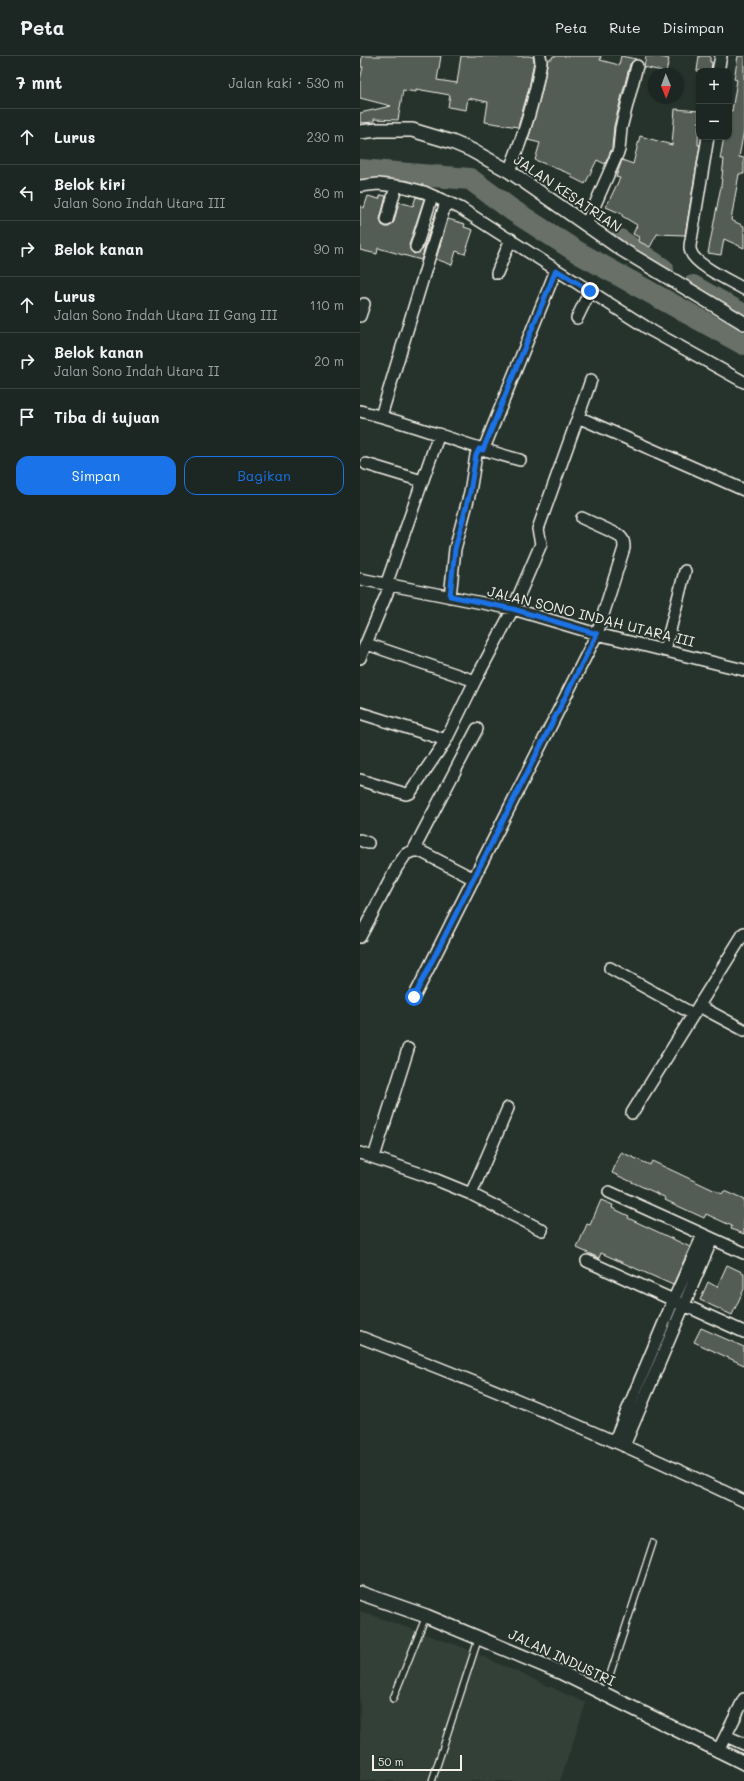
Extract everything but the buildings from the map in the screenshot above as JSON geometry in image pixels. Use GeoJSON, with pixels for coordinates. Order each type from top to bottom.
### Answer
{"type":"FeatureCollection","features":[{"type":"Feature","properties":{"kind":"street"},"geometry":{"type":"LineString","coordinates":[[509,171],[522,139],[535,96],[541,61],[540,56]]}},
{"type":"Feature","properties":{"kind":"street"},"geometry":{"type":"LineString","coordinates":[[719,68],[721,56]]}},
{"type":"Feature","properties":{"kind":"street"},"geometry":{"type":"LineString","coordinates":[[586,225],[619,150],[621,128],[637,66]]}},
{"type":"Feature","properties":{"kind":"street","name":"JALAN KESATRIAN"},"geometry":{"type":"LineString","coordinates":[[360,132],[397,129],[412,130],[429,134],[471,150],[509,171],[620,249],[744,323]]}},
{"type":"Feature","properties":{"kind":"street"},"geometry":{"type":"LineString","coordinates":[[708,140],[690,246],[691,253],[694,259],[702,265],[744,290]]}},
{"type":"Feature","properties":{"kind":"street"},"geometry":{"type":"LineString","coordinates":[[360,186],[378,184],[424,192],[467,212],[652,331],[744,382]]}},
{"type":"Feature","properties":{"kind":"street"},"geometry":{"type":"LineString","coordinates":[[387,220],[396,186]]}},
{"type":"Feature","properties":{"kind":"street"},"geometry":{"type":"LineString","coordinates":[[416,247],[432,196]]}},
{"type":"Feature","properties":{"kind":"street"},"geometry":{"type":"LineString","coordinates":[[381,416],[446,202]]}},
{"type":"Feature","properties":{"kind":"street"},"geometry":{"type":"LineString","coordinates":[[497,273],[511,239]]}},
{"type":"Feature","properties":{"kind":"street"},"geometry":{"type":"LineString","coordinates":[[450,596],[455,549],[470,492],[476,455],[481,450],[556,270]]}},
{"type":"Feature","properties":{"kind":"street"},"geometry":{"type":"LineString","coordinates":[[576,318],[590,291]]}},
{"type":"Feature","properties":{"kind":"street"},"geometry":{"type":"LineString","coordinates":[[360,316],[364,304]]}},
{"type":"Feature","properties":{"kind":"street"},"geometry":{"type":"LineString","coordinates":[[360,780],[406,794],[410,793],[446,740],[513,609],[541,544],[538,529],[591,380]]}},
{"type":"Feature","properties":{"kind":"street"},"geometry":{"type":"LineString","coordinates":[[360,412],[381,416],[439,434],[481,450],[520,460]]}},
{"type":"Feature","properties":{"kind":"street"},"geometry":{"type":"LineString","coordinates":[[578,417],[744,490]]}},
{"type":"Feature","properties":{"kind":"street"},"geometry":{"type":"LineString","coordinates":[[360,658],[367,644],[388,586],[439,434]]}},
{"type":"Feature","properties":{"kind":"street"},"geometry":{"type":"LineString","coordinates":[[366,464],[422,481]]}},
{"type":"Feature","properties":{"kind":"street"},"geometry":{"type":"LineString","coordinates":[[414,997],[597,634],[624,548],[624,541],[622,537],[617,534],[582,518]]}},
{"type":"Feature","properties":{"kind":"street"},"geometry":{"type":"LineString","coordinates":[[665,650],[686,571]]}},
{"type":"Feature","properties":{"kind":"street","name":"JALAN SONO INDAH UTARA III"},"geometry":{"type":"LineString","coordinates":[[360,579],[388,586],[450,596],[513,609],[597,634],[744,670]]}},
{"type":"Feature","properties":{"kind":"street"},"geometry":{"type":"LineString","coordinates":[[367,644],[475,681]]}},
{"type":"Feature","properties":{"kind":"street"},"geometry":{"type":"LineString","coordinates":[[360,713],[446,740]]}},
{"type":"Feature","properties":{"kind":"street"},"geometry":{"type":"LineString","coordinates":[[413,851],[477,729]]}},
{"type":"Feature","properties":{"kind":"street"},"geometry":{"type":"LineString","coordinates":[[360,937],[397,867],[406,854],[413,851],[420,851],[474,879]]}},
{"type":"Feature","properties":{"kind":"street"},"geometry":{"type":"LineString","coordinates":[[632,1113],[744,933]]}},
{"type":"Feature","properties":{"kind":"street"},"geometry":{"type":"LineString","coordinates":[[610,968],[696,1010],[744,1030]]}},
{"type":"Feature","properties":{"kind":"street"},"geometry":{"type":"LineString","coordinates":[[374,1157],[408,1049]]}},
{"type":"Feature","properties":{"kind":"street"},"geometry":{"type":"LineString","coordinates":[[471,1194],[508,1108]]}},
{"type":"Feature","properties":{"kind":"street"},"geometry":{"type":"LineString","coordinates":[[360,1153],[471,1194],[542,1230]]}},
{"type":"Feature","properties":{"kind":"street"},"geometry":{"type":"LineString","coordinates":[[610,1192],[744,1253]]}},
{"type":"Feature","properties":{"kind":"street"},"geometry":{"type":"LineString","coordinates":[[619,1444],[678,1303],[708,1237]]}},
{"type":"Feature","properties":{"kind":"street"},"geometry":{"type":"LineString","coordinates":[[587,1260],[744,1332]]}},
{"type":"Feature","properties":{"kind":"street"},"geometry":{"type":"LineString","coordinates":[[360,1337],[441,1369],[619,1444],[744,1501]]}},
{"type":"Feature","properties":{"kind":"street","name":"JALAN INDUSTRI"},"geometry":{"type":"LineString","coordinates":[[360,1593],[426,1616],[560,1672],[744,1763]]}},
{"type":"Feature","properties":{"kind":"street"},"geometry":{"type":"LineString","coordinates":[[718,1750],[744,1699]]}},
{"type":"Feature","properties":{"kind":"street"},"geometry":{"type":"LineString","coordinates":[[726,1736],[744,1744]]}},
{"type":"Feature","properties":{"kind":"lane"},"geometry":{"type":"LineString","coordinates":[[604,1694],[654,1543]]}},
{"type":"Feature","properties":{"kind":"lane"},"geometry":{"type":"LineString","coordinates":[[393,1699],[426,1616]]}},
{"type":"Feature","properties":{"kind":"lane"},"geometry":{"type":"LineString","coordinates":[[432,1781],[479,1637]]}},
{"type":"Feature","properties":{"kind":"shaded area"},"geometry":{"type":"Polygon","coordinates":[[[360,1611],[462,1647],[586,1703],[560,1781],[360,1781],[360,1611]]]}},
{"type":"Feature","properties":{"kind":"waterway"},"geometry":{"type":"LineString","coordinates":[[360,170],[470,179],[512,210],[579,253],[744,344]]}},
{"type":"Feature","properties":{"kind":"waterway"},"geometry":{"type":"LineString","coordinates":[[620,240],[663,269]]}},
{"type":"Feature","properties":{"kind":"waterway"},"geometry":{"type":"LineString","coordinates":[[693,286],[744,315]]}},
{"type":"Feature","properties":{"kind":"route"},"geometry":{"type":"LineString","coordinates":[[414,997],[597,634],[513,609],[482,604],[450,596],[455,549],[464,510],[470,492],[476,455],[479,449],[483,450],[556,270],[590,291]]}}]}
